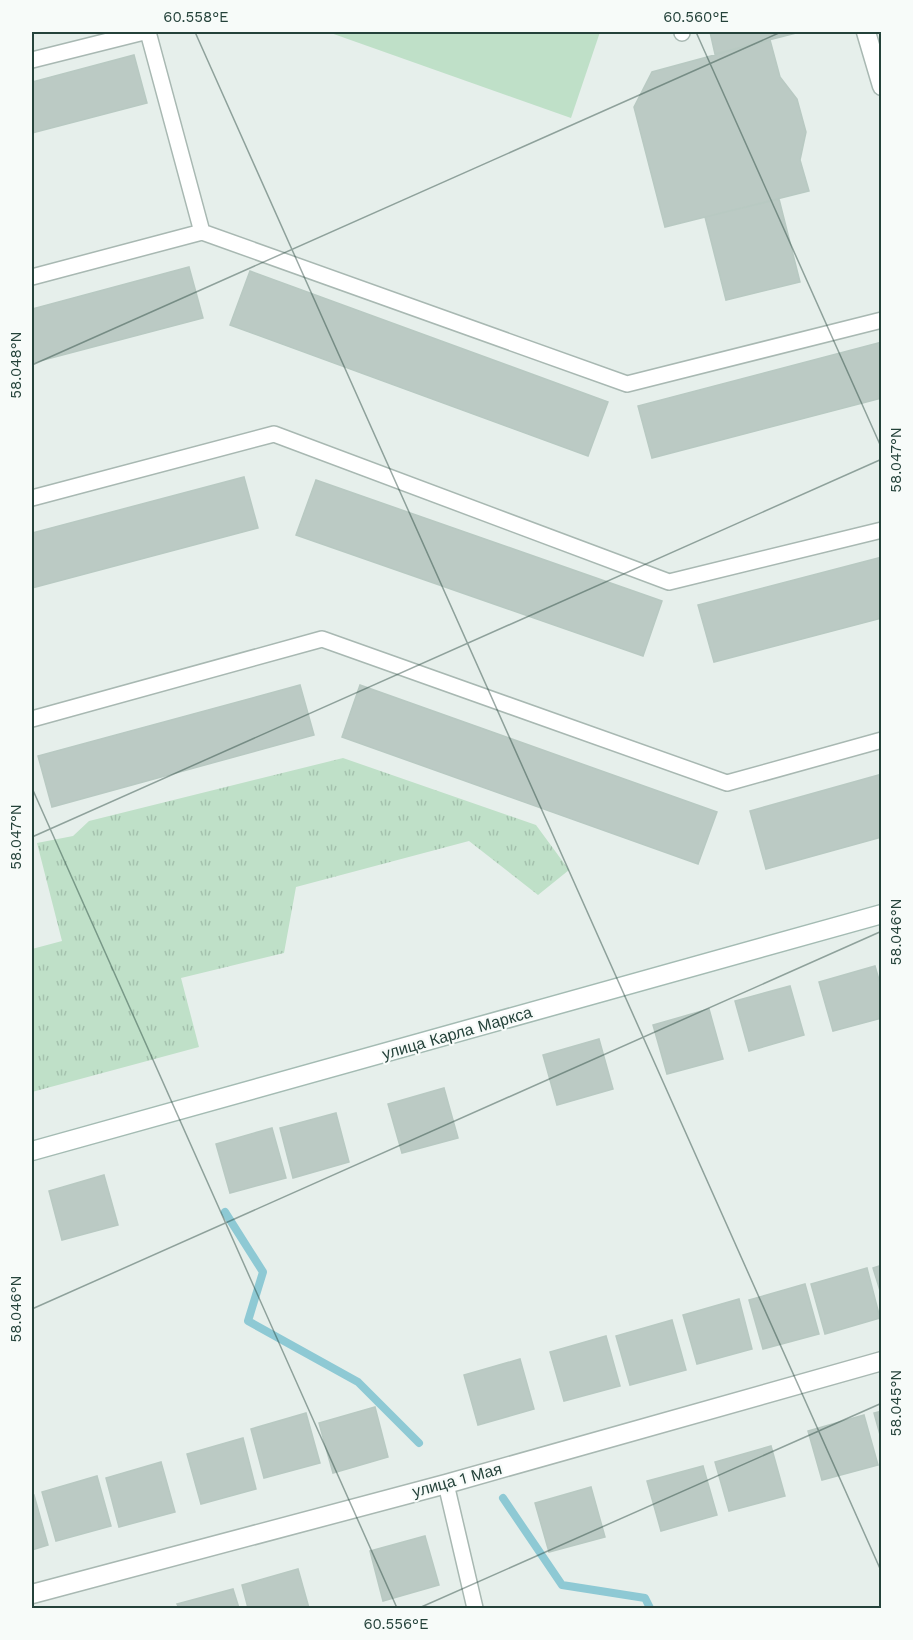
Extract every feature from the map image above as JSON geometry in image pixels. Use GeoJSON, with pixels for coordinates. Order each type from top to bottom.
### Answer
{"type":"FeatureCollection","features":[{"type":"Feature","properties":{"kind":"street"},"geometry":{"type":"LineString","coordinates":[[866,32],[882,86]]}},
{"type":"Feature","properties":{"kind":"street","name":"улица Карла Маркса"},"geometry":{"type":"LineString","coordinates":[[32,1151],[882,914]]}},
{"type":"Feature","properties":{"kind":"street","name":"улица 1 Мая"},"geometry":{"type":"LineString","coordinates":[[32,1594],[446,1484],[882,1360]]}},
{"type":"Feature","properties":{"kind":"lane"},"geometry":{"type":"LineString","coordinates":[[32,60],[146,32],[202,232]]}},
{"type":"Feature","properties":{"kind":"lane"},"geometry":{"type":"LineString","coordinates":[[32,277],[202,232],[627,384],[882,321]]}},
{"type":"Feature","properties":{"kind":"lane"},"geometry":{"type":"LineString","coordinates":[[32,498],[274,435],[669,582],[882,530]]}},
{"type":"Feature","properties":{"kind":"lane"},"geometry":{"type":"LineString","coordinates":[[32,718],[322,639],[727,783],[882,740]]}},
{"type":"Feature","properties":{"kind":"lane"},"geometry":{"type":"LineString","coordinates":[[446,1484],[475,1608]]}},
{"type":"Feature","properties":{"kind":"green space"},"geometry":{"type":"Polygon","coordinates":[[[328,32],[600,32],[571,118],[328,32]]]}},
{"type":"Feature","properties":{"kind":"green space"},"geometry":{"type":"Polygon","coordinates":[[[343,758],[536,825],[569,870],[538,895],[469,841],[296,887],[284,953],[181,978],[199,1047],[32,1092],[32,949],[62,941],[37,843],[73,836],[89,821],[343,758]]]}},
{"type":"Feature","properties":{"kind":"building"},"geometry":{"type":"Polygon","coordinates":[[[710,32],[800,32],[715,54],[710,32]]]}},
{"type":"Feature","properties":{"kind":"building"},"geometry":{"type":"Polygon","coordinates":[[[770,40],[780,77],[797,99],[806,132],[800,160],[809,191],[665,227],[634,107],[652,72],[770,40]]]}},
{"type":"Feature","properties":{"kind":"building"},"geometry":{"type":"Polygon","coordinates":[[[134,55],[147,103],[32,133],[32,82],[134,55]]]}},
{"type":"Feature","properties":{"kind":"building"},"geometry":{"type":"Polygon","coordinates":[[[779,199],[800,282],[726,300],[705,217],[779,199]]]}},
{"type":"Feature","properties":{"kind":"building"},"geometry":{"type":"Polygon","coordinates":[[[189,267],[203,318],[32,363],[32,309],[189,267]]]}},
{"type":"Feature","properties":{"kind":"building"},"geometry":{"type":"Polygon","coordinates":[[[250,271],[608,402],[588,456],[230,325],[250,271]]]}},
{"type":"Feature","properties":{"kind":"building"},"geometry":{"type":"Polygon","coordinates":[[[882,342],[882,398],[652,458],[638,406],[882,342]]]}},
{"type":"Feature","properties":{"kind":"building"},"geometry":{"type":"Polygon","coordinates":[[[244,477],[258,528],[32,588],[32,533],[244,477]]]}},
{"type":"Feature","properties":{"kind":"building"},"geometry":{"type":"Polygon","coordinates":[[[316,480],[662,601],[643,656],[296,535],[316,480]]]}},
{"type":"Feature","properties":{"kind":"building"},"geometry":{"type":"Polygon","coordinates":[[[882,557],[882,618],[714,662],[698,605],[882,557]]]}},
{"type":"Feature","properties":{"kind":"building"},"geometry":{"type":"Polygon","coordinates":[[[300,685],[314,735],[52,807],[38,756],[300,685]]]}},
{"type":"Feature","properties":{"kind":"building"},"geometry":{"type":"Polygon","coordinates":[[[360,685],[717,812],[698,864],[342,737],[360,685]]]}},
{"type":"Feature","properties":{"kind":"building"},"geometry":{"type":"Polygon","coordinates":[[[882,774],[882,837],[766,869],[750,811],[882,774]]]}},
{"type":"Feature","properties":{"kind":"building"},"geometry":{"type":"Polygon","coordinates":[[[875,966],[882,990],[882,1018],[833,1031],[819,982],[875,966]]]}},
{"type":"Feature","properties":{"kind":"building"},"geometry":{"type":"Polygon","coordinates":[[[790,986],[804,1035],[749,1051],[735,1001],[790,986]]]}},
{"type":"Feature","properties":{"kind":"building"},"geometry":{"type":"Polygon","coordinates":[[[709,1009],[723,1059],[667,1074],[653,1025],[709,1009]]]}},
{"type":"Feature","properties":{"kind":"building"},"geometry":{"type":"Polygon","coordinates":[[[599,1039],[613,1089],[557,1105],[543,1055],[599,1039]]]}},
{"type":"Feature","properties":{"kind":"building"},"geometry":{"type":"Polygon","coordinates":[[[444,1088],[458,1138],[402,1153],[388,1104],[444,1088]]]}},
{"type":"Feature","properties":{"kind":"building"},"geometry":{"type":"Polygon","coordinates":[[[336,1113],[349,1162],[293,1178],[280,1128],[336,1113]]]}},
{"type":"Feature","properties":{"kind":"building"},"geometry":{"type":"Polygon","coordinates":[[[272,1128],[286,1178],[230,1193],[216,1144],[272,1128]]]}},
{"type":"Feature","properties":{"kind":"building"},"geometry":{"type":"Polygon","coordinates":[[[104,1175],[118,1225],[62,1240],[49,1191],[104,1175]]]}},
{"type":"Feature","properties":{"kind":"building"},"geometry":{"type":"Polygon","coordinates":[[[882,1265],[882,1297],[873,1268],[882,1265]]]}},
{"type":"Feature","properties":{"kind":"building"},"geometry":{"type":"Polygon","coordinates":[[[867,1268],[880,1318],[825,1334],[811,1284],[867,1268]]]}},
{"type":"Feature","properties":{"kind":"building"},"geometry":{"type":"Polygon","coordinates":[[[805,1284],[819,1334],[763,1349],[749,1300],[805,1284]]]}},
{"type":"Feature","properties":{"kind":"building"},"geometry":{"type":"Polygon","coordinates":[[[739,1299],[752,1349],[697,1364],[683,1315],[739,1299]]]}},
{"type":"Feature","properties":{"kind":"building"},"geometry":{"type":"Polygon","coordinates":[[[672,1320],[686,1370],[630,1385],[616,1336],[672,1320]]]}},
{"type":"Feature","properties":{"kind":"building"},"geometry":{"type":"Polygon","coordinates":[[[606,1336],[620,1386],[564,1401],[550,1352],[606,1336]]]}},
{"type":"Feature","properties":{"kind":"building"},"geometry":{"type":"Polygon","coordinates":[[[520,1359],[534,1409],[478,1425],[464,1375],[520,1359]]]}},
{"type":"Feature","properties":{"kind":"building"},"geometry":{"type":"Polygon","coordinates":[[[375,1407],[388,1457],[333,1473],[319,1423],[375,1407]]]}},
{"type":"Feature","properties":{"kind":"building"},"geometry":{"type":"Polygon","coordinates":[[[882,1411],[882,1442],[874,1413],[882,1411]]]}},
{"type":"Feature","properties":{"kind":"building"},"geometry":{"type":"Polygon","coordinates":[[[306,1413],[320,1463],[264,1478],[251,1429],[306,1413]]]}},
{"type":"Feature","properties":{"kind":"building"},"geometry":{"type":"Polygon","coordinates":[[[864,1415],[878,1465],[822,1480],[808,1431],[864,1415]]]}},
{"type":"Feature","properties":{"kind":"building"},"geometry":{"type":"Polygon","coordinates":[[[243,1438],[256,1489],[201,1504],[187,1454],[243,1438]]]}},
{"type":"Feature","properties":{"kind":"building"},"geometry":{"type":"Polygon","coordinates":[[[771,1446],[785,1496],[729,1511],[715,1462],[771,1446]]]}},
{"type":"Feature","properties":{"kind":"building"},"geometry":{"type":"Polygon","coordinates":[[[161,1462],[175,1512],[119,1527],[106,1478],[161,1462]]]}},
{"type":"Feature","properties":{"kind":"building"},"geometry":{"type":"Polygon","coordinates":[[[703,1466],[717,1515],[661,1531],[647,1481],[703,1466]]]}},
{"type":"Feature","properties":{"kind":"building"},"geometry":{"type":"Polygon","coordinates":[[[97,1476],[111,1526],[56,1541],[42,1492],[97,1476]]]}},
{"type":"Feature","properties":{"kind":"building"},"geometry":{"type":"Polygon","coordinates":[[[591,1487],[605,1537],[549,1552],[535,1503],[591,1487]]]}},
{"type":"Feature","properties":{"kind":"building"},"geometry":{"type":"Polygon","coordinates":[[[34,1495],[48,1545],[32,1550],[32,1496],[34,1495]]]}},
{"type":"Feature","properties":{"kind":"building"},"geometry":{"type":"Polygon","coordinates":[[[425,1536],[439,1585],[383,1601],[370,1551],[425,1536]]]}},
{"type":"Feature","properties":{"kind":"building"},"geometry":{"type":"Polygon","coordinates":[[[298,1569],[309,1608],[248,1608],[242,1585],[298,1569]]]}},
{"type":"Feature","properties":{"kind":"building"},"geometry":{"type":"Polygon","coordinates":[[[233,1589],[239,1608],[179,1608],[177,1604],[233,1589]]]}},
{"type":"Feature","properties":{"kind":"waterway"},"geometry":{"type":"LineString","coordinates":[[225,1212],[263,1272],[248,1321],[358,1382],[419,1443]]}},
{"type":"Feature","properties":{"kind":"waterway"},"geometry":{"type":"LineString","coordinates":[[503,1498],[562,1585],[645,1598],[650,1608]]}}]}
